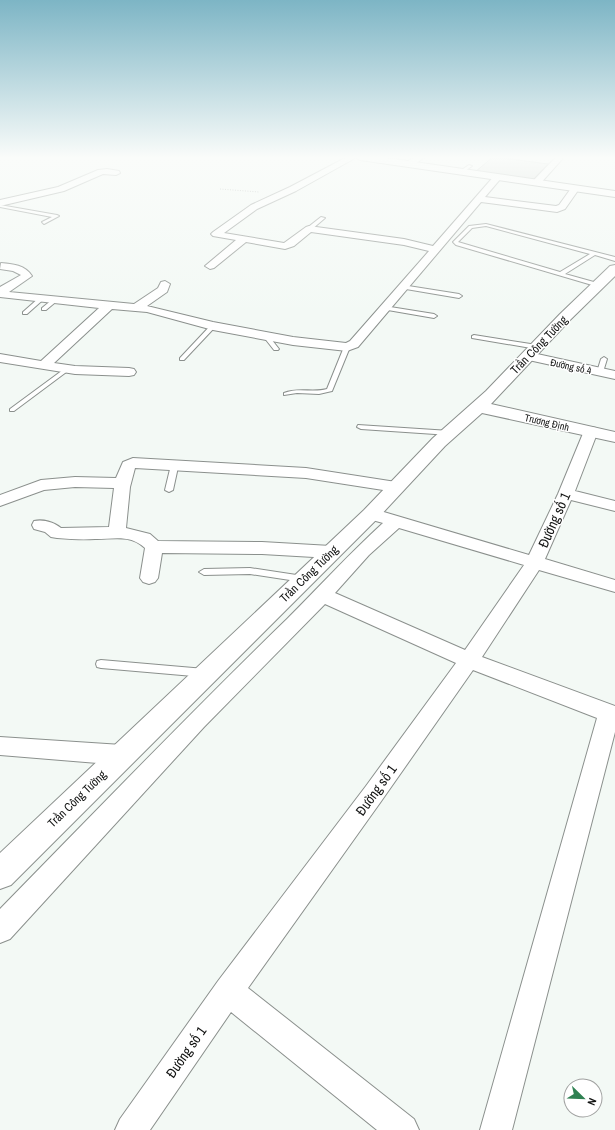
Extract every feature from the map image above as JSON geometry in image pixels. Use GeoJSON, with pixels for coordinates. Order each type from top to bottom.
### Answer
{"type":"FeatureCollection","features":[{"type":"Feature","properties":{"kind":"main road","name":"Trần Công Tường"},"geometry":{"type":"LineString","coordinates":[[0,874],[371,514],[450,433],[486,401],[532,351],[615,269]]}},
{"type":"Feature","properties":{"kind":"main road","name":"Trương Định"},"geometry":{"type":"LineString","coordinates":[[486,401],[615,425]]}},
{"type":"Feature","properties":{"kind":"main road","name":"Trương Định"},"geometry":{"type":"LineString","coordinates":[[486,401],[591,432],[615,437]]}},
{"type":"Feature","properties":{"kind":"street"},"geometry":{"type":"LineString","coordinates":[[250,210],[216,234],[285,246],[291,244],[309,229],[404,242],[435,249]]}},
{"type":"Feature","properties":{"kind":"street"},"geometry":{"type":"LineString","coordinates":[[0,293],[43,303],[55,300],[147,309],[213,326],[293,341],[347,347],[354,344],[469,210]]}},
{"type":"Feature","properties":{"kind":"street"},"geometry":{"type":"LineString","coordinates":[[210,266],[244,239]]}},
{"type":"Feature","properties":{"kind":"street"},"geometry":{"type":"LineString","coordinates":[[0,293],[27,276],[26,273],[20,270],[1,266]]}},
{"type":"Feature","properties":{"kind":"street"},"geometry":{"type":"LineString","coordinates":[[136,308],[163,290],[165,284]]}},
{"type":"Feature","properties":{"kind":"street"},"geometry":{"type":"LineString","coordinates":[[44,365],[109,305]]}},
{"type":"Feature","properties":{"kind":"street","name":"Đường số 4"},"geometry":{"type":"LineString","coordinates":[[532,351],[600,372],[615,375]]}},
{"type":"Feature","properties":{"kind":"street"},"geometry":{"type":"LineString","coordinates":[[0,358],[67,369],[129,372]]}},
{"type":"Feature","properties":{"kind":"street","name":"Đường số 1"},"geometry":{"type":"LineString","coordinates":[[131,1130],[228,991],[374,793],[469,660],[535,562],[566,494],[591,432]]}},
{"type":"Feature","properties":{"kind":"street"},"geometry":{"type":"LineString","coordinates":[[118,532],[123,483],[128,466],[133,463],[174,467],[306,473],[349,478],[396,487]]}},
{"type":"Feature","properties":{"kind":"street"},"geometry":{"type":"LineString","coordinates":[[0,501],[35,487],[75,482],[123,483]]}},
{"type":"Feature","properties":{"kind":"street"},"geometry":{"type":"LineString","coordinates":[[566,494],[615,506]]}},
{"type":"Feature","properties":{"kind":"street"},"geometry":{"type":"LineString","coordinates":[[371,514],[615,586]]}},
{"type":"Feature","properties":{"kind":"street","name":"Trần Công Tường"},"geometry":{"type":"LineString","coordinates":[[0,929],[196,720],[322,595],[363,551],[396,521]]}},
{"type":"Feature","properties":{"kind":"street"},"geometry":{"type":"LineString","coordinates":[[40,525],[51,528],[57,533],[95,534],[118,532],[144,538],[154,546],[262,548],[331,552]]}},
{"type":"Feature","properties":{"kind":"street"},"geometry":{"type":"LineString","coordinates":[[149,578],[154,546]]}},
{"type":"Feature","properties":{"kind":"street"},"geometry":{"type":"LineString","coordinates":[[322,595],[469,660],[612,714],[496,1130]]}},
{"type":"Feature","properties":{"kind":"street"},"geometry":{"type":"LineString","coordinates":[[0,746],[122,755]]}},
{"type":"Feature","properties":{"kind":"street"},"geometry":{"type":"LineString","coordinates":[[228,991],[403,1130]]}},
{"type":"Feature","properties":{"kind":"lane"},"geometry":{"type":"LineString","coordinates":[[27,210],[57,216],[44,224]]}},
{"type":"Feature","properties":{"kind":"lane"},"geometry":{"type":"LineString","coordinates":[[309,229],[323,218]]}},
{"type":"Feature","properties":{"kind":"lane"},"geometry":{"type":"LineString","coordinates":[[599,285],[455,242],[471,227],[486,226],[615,259]]}},
{"type":"Feature","properties":{"kind":"lane"},"geometry":{"type":"LineString","coordinates":[[561,274],[593,254]]}},
{"type":"Feature","properties":{"kind":"lane"},"geometry":{"type":"LineString","coordinates":[[402,287],[459,296]]}},
{"type":"Feature","properties":{"kind":"lane"},"geometry":{"type":"LineString","coordinates":[[25,313],[43,303]]}},
{"type":"Feature","properties":{"kind":"lane"},"geometry":{"type":"LineString","coordinates":[[384,308],[434,316]]}},
{"type":"Feature","properties":{"kind":"lane"},"geometry":{"type":"LineString","coordinates":[[182,359],[213,326]]}},
{"type":"Feature","properties":{"kind":"lane"},"geometry":{"type":"LineString","coordinates":[[266,336],[276,349]]}},
{"type":"Feature","properties":{"kind":"lane"},"geometry":{"type":"LineString","coordinates":[[474,338],[532,351]]}},
{"type":"Feature","properties":{"kind":"lane"},"geometry":{"type":"LineString","coordinates":[[286,394],[300,391],[324,392],[330,390],[347,347]]}},
{"type":"Feature","properties":{"kind":"lane"},"geometry":{"type":"LineString","coordinates":[[600,372],[604,359]]}},
{"type":"Feature","properties":{"kind":"lane"},"geometry":{"type":"LineString","coordinates":[[12,410],[67,369]]}},
{"type":"Feature","properties":{"kind":"lane"},"geometry":{"type":"LineString","coordinates":[[361,427],[450,433]]}},
{"type":"Feature","properties":{"kind":"lane"},"geometry":{"type":"LineString","coordinates":[[169,490],[174,467]]}},
{"type":"Feature","properties":{"kind":"lane"},"geometry":{"type":"LineString","coordinates":[[204,572],[250,571],[303,579]]}},
{"type":"Feature","properties":{"kind":"lane"},"geometry":{"type":"LineString","coordinates":[[101,664],[170,669],[206,674]]}}]}
